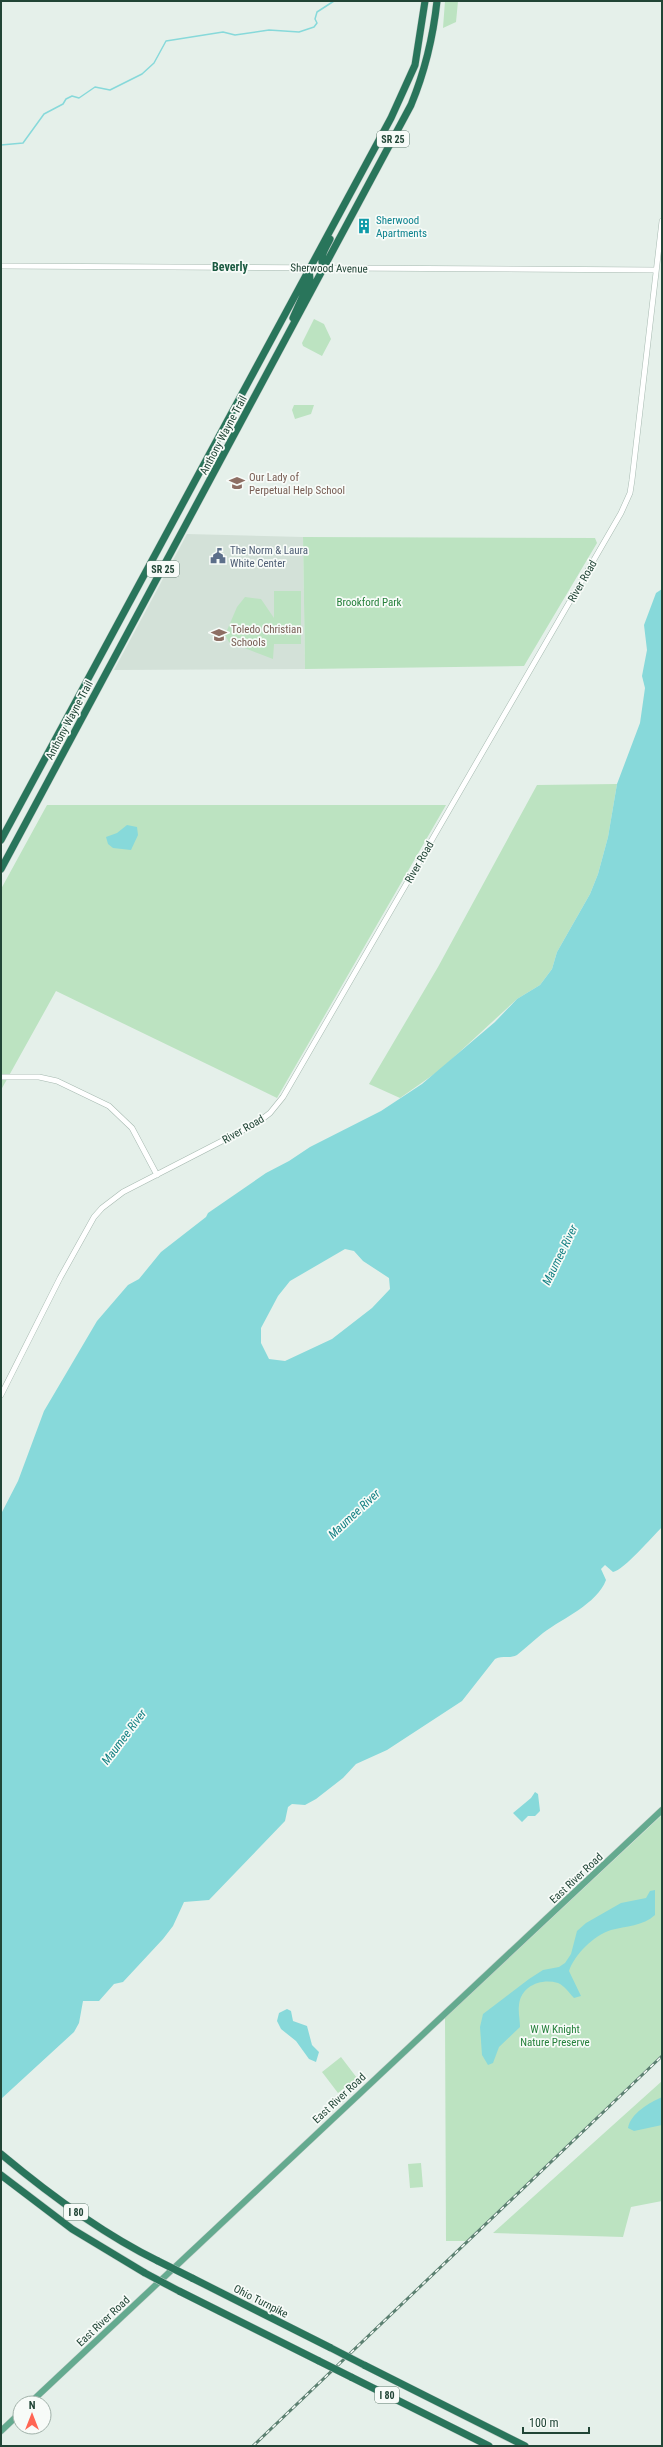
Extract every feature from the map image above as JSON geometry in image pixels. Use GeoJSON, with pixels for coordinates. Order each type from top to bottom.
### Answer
{"type":"FeatureCollection","features":[{"type":"Feature","properties":{"kind":"highway","name":"Anthony Wayne Trail"},"geometry":{"type":"LineString","coordinates":[[1,840],[408,84],[419,47],[425,1]]}},
{"type":"Feature","properties":{"kind":"highway","name":"Anthony Wayne Trail"},"geometry":{"type":"LineString","coordinates":[[1,869],[325,268],[411,105],[424,72],[435,27],[437,1]]}},
{"type":"Feature","properties":{"kind":"highway"},"geometry":{"type":"LineString","coordinates":[[325,268],[322,263],[322,255],[363,170]]}},
{"type":"Feature","properties":{"kind":"highway"},"geometry":{"type":"LineString","coordinates":[[273,363],[310,280],[309,268]]}},
{"type":"Feature","properties":{"kind":"highway","name":"Ohio Turnpike"},"geometry":{"type":"LineString","coordinates":[[1,2154],[84,2218],[158,2261],[525,2446]]}},
{"type":"Feature","properties":{"kind":"highway","name":"I 80"},"geometry":{"type":"LineString","coordinates":[[1,2175],[72,2229],[145,2273],[489,2446]]}},
{"type":"Feature","properties":{"kind":"main road","name":"East River Road"},"geometry":{"type":"LineString","coordinates":[[39,2395],[662,1810]]}},
{"type":"Feature","properties":{"kind":"main road"},"geometry":{"type":"LineString","coordinates":[[1,2431],[12,2421]]}},
{"type":"Feature","properties":{"kind":"street","name":"River Road"},"geometry":{"type":"LineString","coordinates":[[1,1395],[60,1278],[94,1217],[113,1198],[257,1123],[270,1113],[283,1097],[621,513],[630,493],[632,480],[662,220]]}},
{"type":"Feature","properties":{"kind":"street","name":"Sherwood Avenue"},"geometry":{"type":"LineString","coordinates":[[1,266],[656,270]]}},
{"type":"Feature","properties":{"kind":"street"},"geometry":{"type":"LineString","coordinates":[[1,1077],[39,1077],[52,1080],[70,1086],[109,1106],[132,1128],[157,1175]]}},
{"type":"Feature","properties":{"kind":"shaded area","name":"Toledo Christian Schools"},"geometry":{"type":"Polygon","coordinates":[[[187,534],[303,537],[305,669],[114,670],[187,534]]]}},
{"type":"Feature","properties":{"kind":"green space"},"geometry":{"type":"Polygon","coordinates":[[[445,1],[458,1],[456,22],[443,28],[445,1]]]}},
{"type":"Feature","properties":{"kind":"green space"},"geometry":{"type":"Polygon","coordinates":[[[314,319],[324,324],[331,339],[322,356],[303,346],[302,343],[314,319]]]}},
{"type":"Feature","properties":{"kind":"green space"},"geometry":{"type":"Polygon","coordinates":[[[294,405],[314,405],[311,414],[295,419],[292,410],[294,405]]]}},
{"type":"Feature","properties":{"kind":"green space","name":"Brookford Park"},"geometry":{"type":"Polygon","coordinates":[[[303,537],[595,538],[597,543],[524,666],[305,669],[303,537]]]}},
{"type":"Feature","properties":{"kind":"green space"},"geometry":{"type":"Polygon","coordinates":[[[274,591],[301,591],[301,644],[274,644],[273,659],[229,642],[225,635],[237,607],[245,597],[261,599],[274,618],[274,591]]]}},
{"type":"Feature","properties":{"kind":"green space"},"geometry":{"type":"Polygon","coordinates":[[[617,784],[608,837],[598,874],[590,894],[557,952],[552,969],[540,985],[517,999],[440,1070],[400,1098],[369,1084],[438,967],[537,785],[617,784]]]}},
{"type":"Feature","properties":{"kind":"green space"},"geometry":{"type":"Polygon","coordinates":[[[47,805],[446,805],[277,1098],[56,991],[1,1090],[1,889],[47,805]]]}},
{"type":"Feature","properties":{"kind":"green space","name":"W W Knight Nature Preserve"},"geometry":{"type":"Polygon","coordinates":[[[662,1815],[662,2054],[466,2241],[446,2241],[445,2018],[662,1815]]]}},
{"type":"Feature","properties":{"kind":"green space"},"geometry":{"type":"Polygon","coordinates":[[[341,2057],[357,2078],[338,2093],[322,2072],[341,2057]]]}},
{"type":"Feature","properties":{"kind":"green space"},"geometry":{"type":"Polygon","coordinates":[[[662,2081],[662,2201],[631,2207],[623,2237],[493,2233],[662,2081]]]}},
{"type":"Feature","properties":{"kind":"green space"},"geometry":{"type":"Polygon","coordinates":[[[421,2163],[423,2187],[410,2188],[408,2164],[421,2163]]]}},
{"type":"Feature","properties":{"kind":"water","name":"Maumee River"},"geometry":{"type":"Polygon","coordinates":[[[662,589],[662,1527],[624,1566],[613,1572],[605,1565],[601,1569],[606,1580],[602,1589],[579,1610],[543,1633],[517,1655],[495,1659],[462,1701],[387,1750],[356,1764],[343,1778],[316,1799],[305,1805],[292,1804],[288,1807],[285,1821],[209,1900],[184,1902],[173,1926],[123,1982],[114,1984],[99,2001],[83,2001],[79,2023],[74,2032],[1,2099],[1,1514],[18,1481],[44,1411],[97,1321],[128,1285],[139,1279],[161,1252],[206,1217],[208,1213],[266,1173],[289,1161],[310,1147],[381,1111],[422,1084],[495,1022],[517,999],[540,985],[552,969],[557,952],[590,894],[598,874],[608,837],[617,784],[640,723],[645,688],[642,676],[647,650],[644,625],[656,593],[662,589]],[[345,1249],[290,1281],[278,1296],[261,1328],[261,1343],[269,1359],[285,1361],[332,1339],[372,1308],[390,1289],[389,1278],[363,1261],[354,1251],[345,1249]]]}},
{"type":"Feature","properties":{"kind":"water"},"geometry":{"type":"Polygon","coordinates":[[[127,825],[137,827],[138,835],[131,850],[113,848],[108,844],[106,837],[117,833],[127,825]]]}},
{"type":"Feature","properties":{"kind":"water"},"geometry":{"type":"Polygon","coordinates":[[[535,1792],[538,1794],[540,1811],[535,1816],[528,1816],[522,1822],[513,1813],[531,1798],[535,1792]]]}},
{"type":"Feature","properties":{"kind":"water"},"geometry":{"type":"Polygon","coordinates":[[[655,1890],[655,1915],[640,1924],[611,1930],[604,1933],[591,1941],[580,1952],[569,1971],[581,1996],[574,1998],[563,1986],[552,1982],[539,1983],[528,1988],[521,1998],[519,2005],[520,2027],[499,2047],[493,2063],[488,2065],[482,2055],[480,2027],[483,2014],[543,1970],[559,1967],[565,1963],[571,1954],[577,1931],[586,1923],[621,1903],[646,1898],[650,1891],[655,1890]]]}},
{"type":"Feature","properties":{"kind":"water"},"geometry":{"type":"Polygon","coordinates":[[[287,2009],[291,2011],[293,2021],[307,2026],[312,2045],[319,2052],[316,2062],[309,2059],[296,2041],[281,2029],[277,2021],[279,2013],[287,2009]]]}},
{"type":"Feature","properties":{"kind":"water"},"geometry":{"type":"Polygon","coordinates":[[[662,2097],[662,2125],[634,2131],[628,2128],[633,2118],[641,2109],[662,2097]]]}},
{"type":"Feature","properties":{"kind":"waterway"},"geometry":{"type":"LineString","coordinates":[[1,145],[23,143],[44,114],[63,104],[66,99],[72,96],[79,98],[95,87],[110,90],[142,74],[154,63],[166,41],[223,32],[235,35],[269,30],[299,32],[314,27],[317,23],[315,19],[317,12],[334,1]]}},
{"type":"Feature","properties":{"kind":"railway"},"geometry":{"type":"LineString","coordinates":[[253,2446],[662,2056]]}},
{"type":"Feature","properties":{"kind":"place","name":"Sherwood Apartments"},"geometry":{"type":"Point","coordinates":[364,226]}},
{"type":"Feature","properties":{"kind":"place","name":"Our Lady of Perpetual Help School"},"geometry":{"type":"Point","coordinates":[237,483]}},
{"type":"Feature","properties":{"kind":"place","name":"The Norm & Laura White Center"},"geometry":{"type":"Point","coordinates":[218,556]}},
{"type":"Feature","properties":{"kind":"place","name":"Toledo Christian Schools"},"geometry":{"type":"Point","coordinates":[219,635]}},
{"type":"Feature","properties":{"kind":"district","name":"Beverly"},"geometry":{"type":"Point","coordinates":[230,267]}}]}
